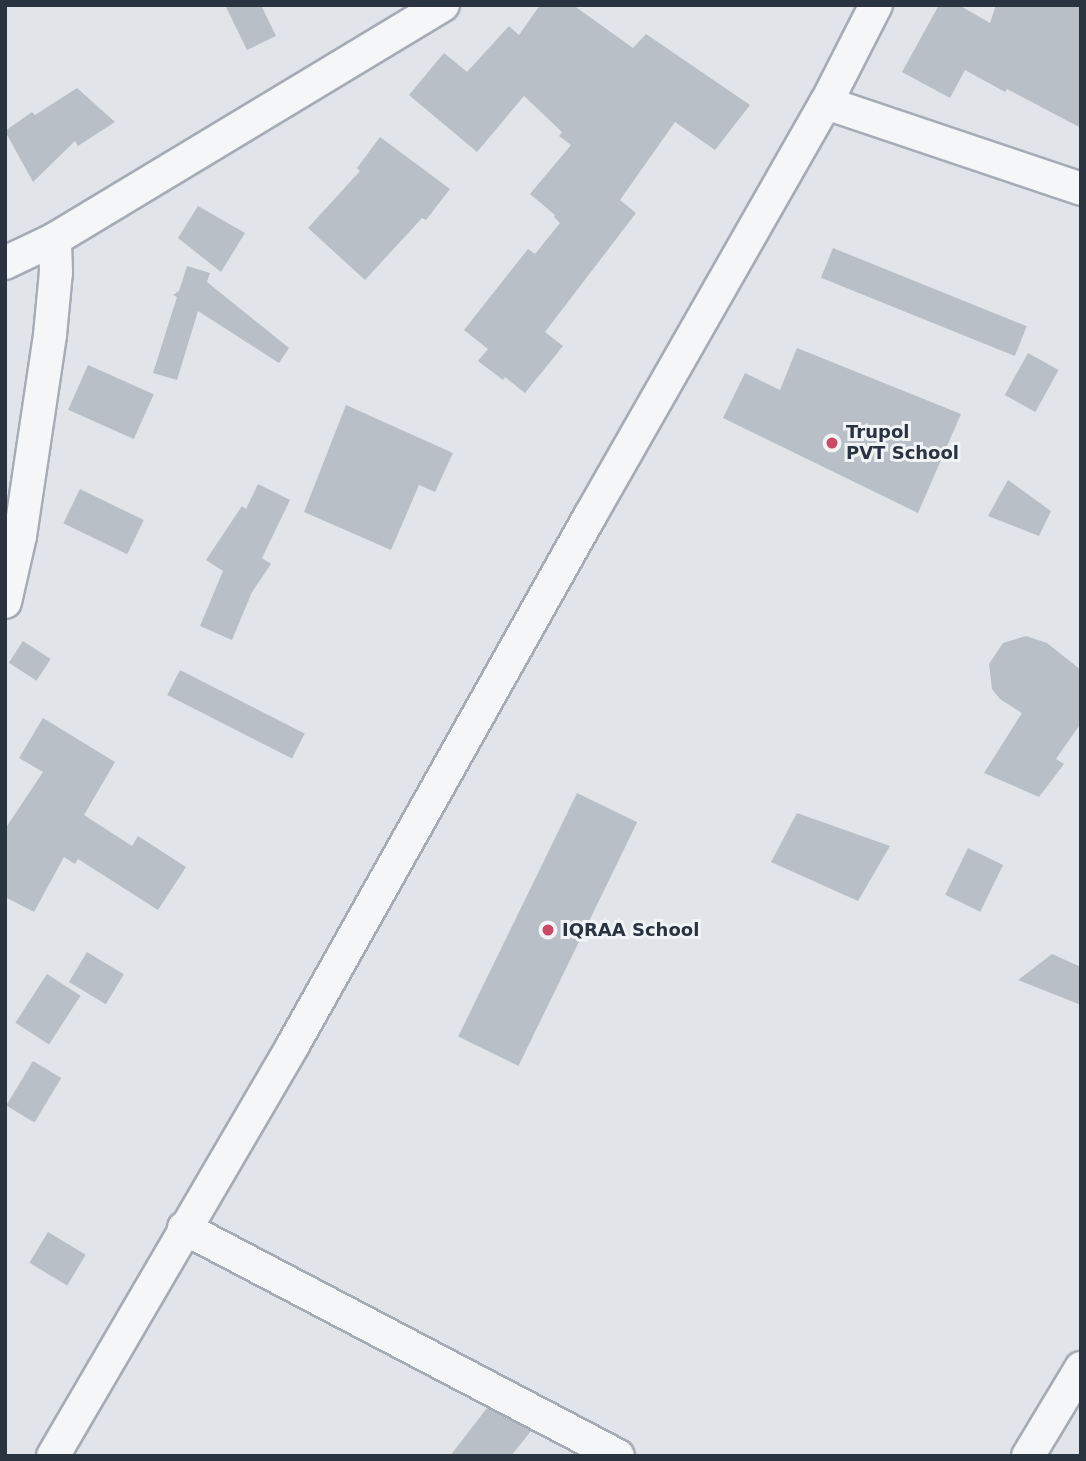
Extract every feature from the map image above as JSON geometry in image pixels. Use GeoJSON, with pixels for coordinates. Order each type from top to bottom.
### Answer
{"type":"FeatureCollection","features":[{"type":"Feature","properties":{"kind":"street"},"geometry":{"type":"LineString","coordinates":[[5,263],[55,239],[443,5]]}},
{"type":"Feature","properties":{"kind":"street"},"geometry":{"type":"LineString","coordinates":[[53,1456],[300,1033],[826,103],[876,5]]}},
{"type":"Feature","properties":{"kind":"street"},"geometry":{"type":"LineString","coordinates":[[826,103],[1081,189]]}},
{"type":"Feature","properties":{"kind":"street"},"geometry":{"type":"LineString","coordinates":[[5,602],[20,536],[50,335],[56,272],[55,239]]}},
{"type":"Feature","properties":{"kind":"street"},"geometry":{"type":"LineString","coordinates":[[184,1228],[618,1456]]}},
{"type":"Feature","properties":{"kind":"street"},"geometry":{"type":"LineString","coordinates":[[1028,1456],[1081,1368]]}},
{"type":"Feature","properties":{"kind":"building"},"geometry":{"type":"Polygon","coordinates":[[[225,5],[261,5],[276,36],[247,50],[225,5]]]}},
{"type":"Feature","properties":{"kind":"building"},"geometry":{"type":"Polygon","coordinates":[[[540,5],[573,5],[633,48],[646,34],[750,105],[715,150],[675,122],[620,200],[636,213],[545,332],[563,346],[525,393],[478,361],[488,349],[464,330],[528,249],[535,254],[560,223],[555,215],[530,194],[571,145],[559,136],[562,132],[524,96],[477,152],[409,95],[444,53],[467,72],[509,26],[519,35],[540,5]]]}},
{"type":"Feature","properties":{"kind":"building"},"geometry":{"type":"Polygon","coordinates":[[[939,5],[959,5],[990,23],[996,5],[1081,5],[1081,128],[965,70],[950,98],[902,72],[939,5]]]}},
{"type":"Feature","properties":{"kind":"building"},"geometry":{"type":"Polygon","coordinates":[[[77,88],[115,122],[78,146],[75,141],[33,182],[5,131],[32,112],[35,115],[77,88]]]}},
{"type":"Feature","properties":{"kind":"building"},"geometry":{"type":"Polygon","coordinates":[[[380,137],[450,189],[426,220],[422,218],[365,280],[308,228],[360,171],[357,168],[380,137]]]}},
{"type":"Feature","properties":{"kind":"building"},"geometry":{"type":"Polygon","coordinates":[[[198,206],[245,233],[221,272],[178,238],[198,206]]]}},
{"type":"Feature","properties":{"kind":"building"},"geometry":{"type":"Polygon","coordinates":[[[833,248],[1027,326],[1015,356],[821,278],[833,248]]]}},
{"type":"Feature","properties":{"kind":"building"},"geometry":{"type":"Polygon","coordinates":[[[187,266],[210,273],[207,282],[289,348],[279,363],[198,311],[177,380],[153,373],[177,297],[173,295],[179,291],[187,266]]]}},
{"type":"Feature","properties":{"kind":"building"},"geometry":{"type":"Polygon","coordinates":[[[797,348],[961,414],[918,513],[723,418],[745,373],[780,390],[797,348]]]}},
{"type":"Feature","properties":{"kind":"building"},"geometry":{"type":"Polygon","coordinates":[[[1028,353],[1059,370],[1035,412],[1005,395],[1028,353]]]}},
{"type":"Feature","properties":{"kind":"building"},"geometry":{"type":"Polygon","coordinates":[[[88,365],[154,394],[134,439],[68,410],[88,365]]]}},
{"type":"Feature","properties":{"kind":"building"},"geometry":{"type":"Polygon","coordinates":[[[346,405],[453,453],[435,492],[419,485],[391,550],[304,512],[346,405]]]}},
{"type":"Feature","properties":{"kind":"building"},"geometry":{"type":"Polygon","coordinates":[[[1008,480],[1051,511],[1039,536],[988,516],[1008,480]]]}},
{"type":"Feature","properties":{"kind":"building"},"geometry":{"type":"Polygon","coordinates":[[[258,484],[290,500],[262,558],[271,564],[252,592],[232,640],[200,626],[223,571],[206,560],[242,506],[246,509],[258,484]]]}},
{"type":"Feature","properties":{"kind":"building"},"geometry":{"type":"Polygon","coordinates":[[[80,489],[144,520],[127,554],[63,523],[80,489]]]}},
{"type":"Feature","properties":{"kind":"building"},"geometry":{"type":"Polygon","coordinates":[[[1026,636],[1047,643],[1081,670],[1081,723],[1056,759],[1064,764],[1039,797],[984,773],[1022,713],[1000,699],[992,689],[989,664],[1003,643],[1026,636]]]}},
{"type":"Feature","properties":{"kind":"building"},"geometry":{"type":"Polygon","coordinates":[[[23,641],[51,659],[37,681],[9,663],[23,641]]]}},
{"type":"Feature","properties":{"kind":"building"},"geometry":{"type":"Polygon","coordinates":[[[180,670],[305,734],[292,759],[167,695],[180,670]]]}},
{"type":"Feature","properties":{"kind":"building"},"geometry":{"type":"Polygon","coordinates":[[[43,718],[115,762],[84,815],[132,846],[138,836],[186,867],[158,910],[78,859],[75,864],[64,857],[34,912],[5,897],[5,829],[43,772],[19,758],[43,718]]]}},
{"type":"Feature","properties":{"kind":"building","name":"IQRAA School"},"geometry":{"type":"Polygon","coordinates":[[[577,793],[637,822],[518,1066],[458,1037],[577,793]]]}},
{"type":"Feature","properties":{"kind":"building"},"geometry":{"type":"Polygon","coordinates":[[[797,813],[890,846],[858,901],[771,862],[797,813]]]}},
{"type":"Feature","properties":{"kind":"building"},"geometry":{"type":"Polygon","coordinates":[[[968,848],[1003,865],[980,912],[945,895],[968,848]]]}},
{"type":"Feature","properties":{"kind":"building"},"geometry":{"type":"Polygon","coordinates":[[[87,952],[124,974],[106,1004],[69,982],[87,952]]]}},
{"type":"Feature","properties":{"kind":"building"},"geometry":{"type":"Polygon","coordinates":[[[1052,954],[1081,967],[1081,1005],[1018,980],[1052,954]]]}},
{"type":"Feature","properties":{"kind":"building"},"geometry":{"type":"Polygon","coordinates":[[[47,974],[81,996],[49,1044],[15,1023],[47,974]]]}},
{"type":"Feature","properties":{"kind":"building"},"geometry":{"type":"Polygon","coordinates":[[[33,1061],[61,1078],[35,1123],[6,1106],[33,1061]]]}},
{"type":"Feature","properties":{"kind":"building"},"geometry":{"type":"Polygon","coordinates":[[[48,1232],[86,1255],[67,1286],[29,1263],[48,1232]]]}},
{"type":"Feature","properties":{"kind":"building"},"geometry":{"type":"Polygon","coordinates":[[[487,1408],[531,1431],[511,1456],[450,1456],[487,1408]]]}},
{"type":"Feature","properties":{"kind":"place","name":"Trupol PVT School"},"geometry":{"type":"Point","coordinates":[832,443]}},
{"type":"Feature","properties":{"kind":"place","name":"IQRAA School"},"geometry":{"type":"Point","coordinates":[548,930]}}]}
